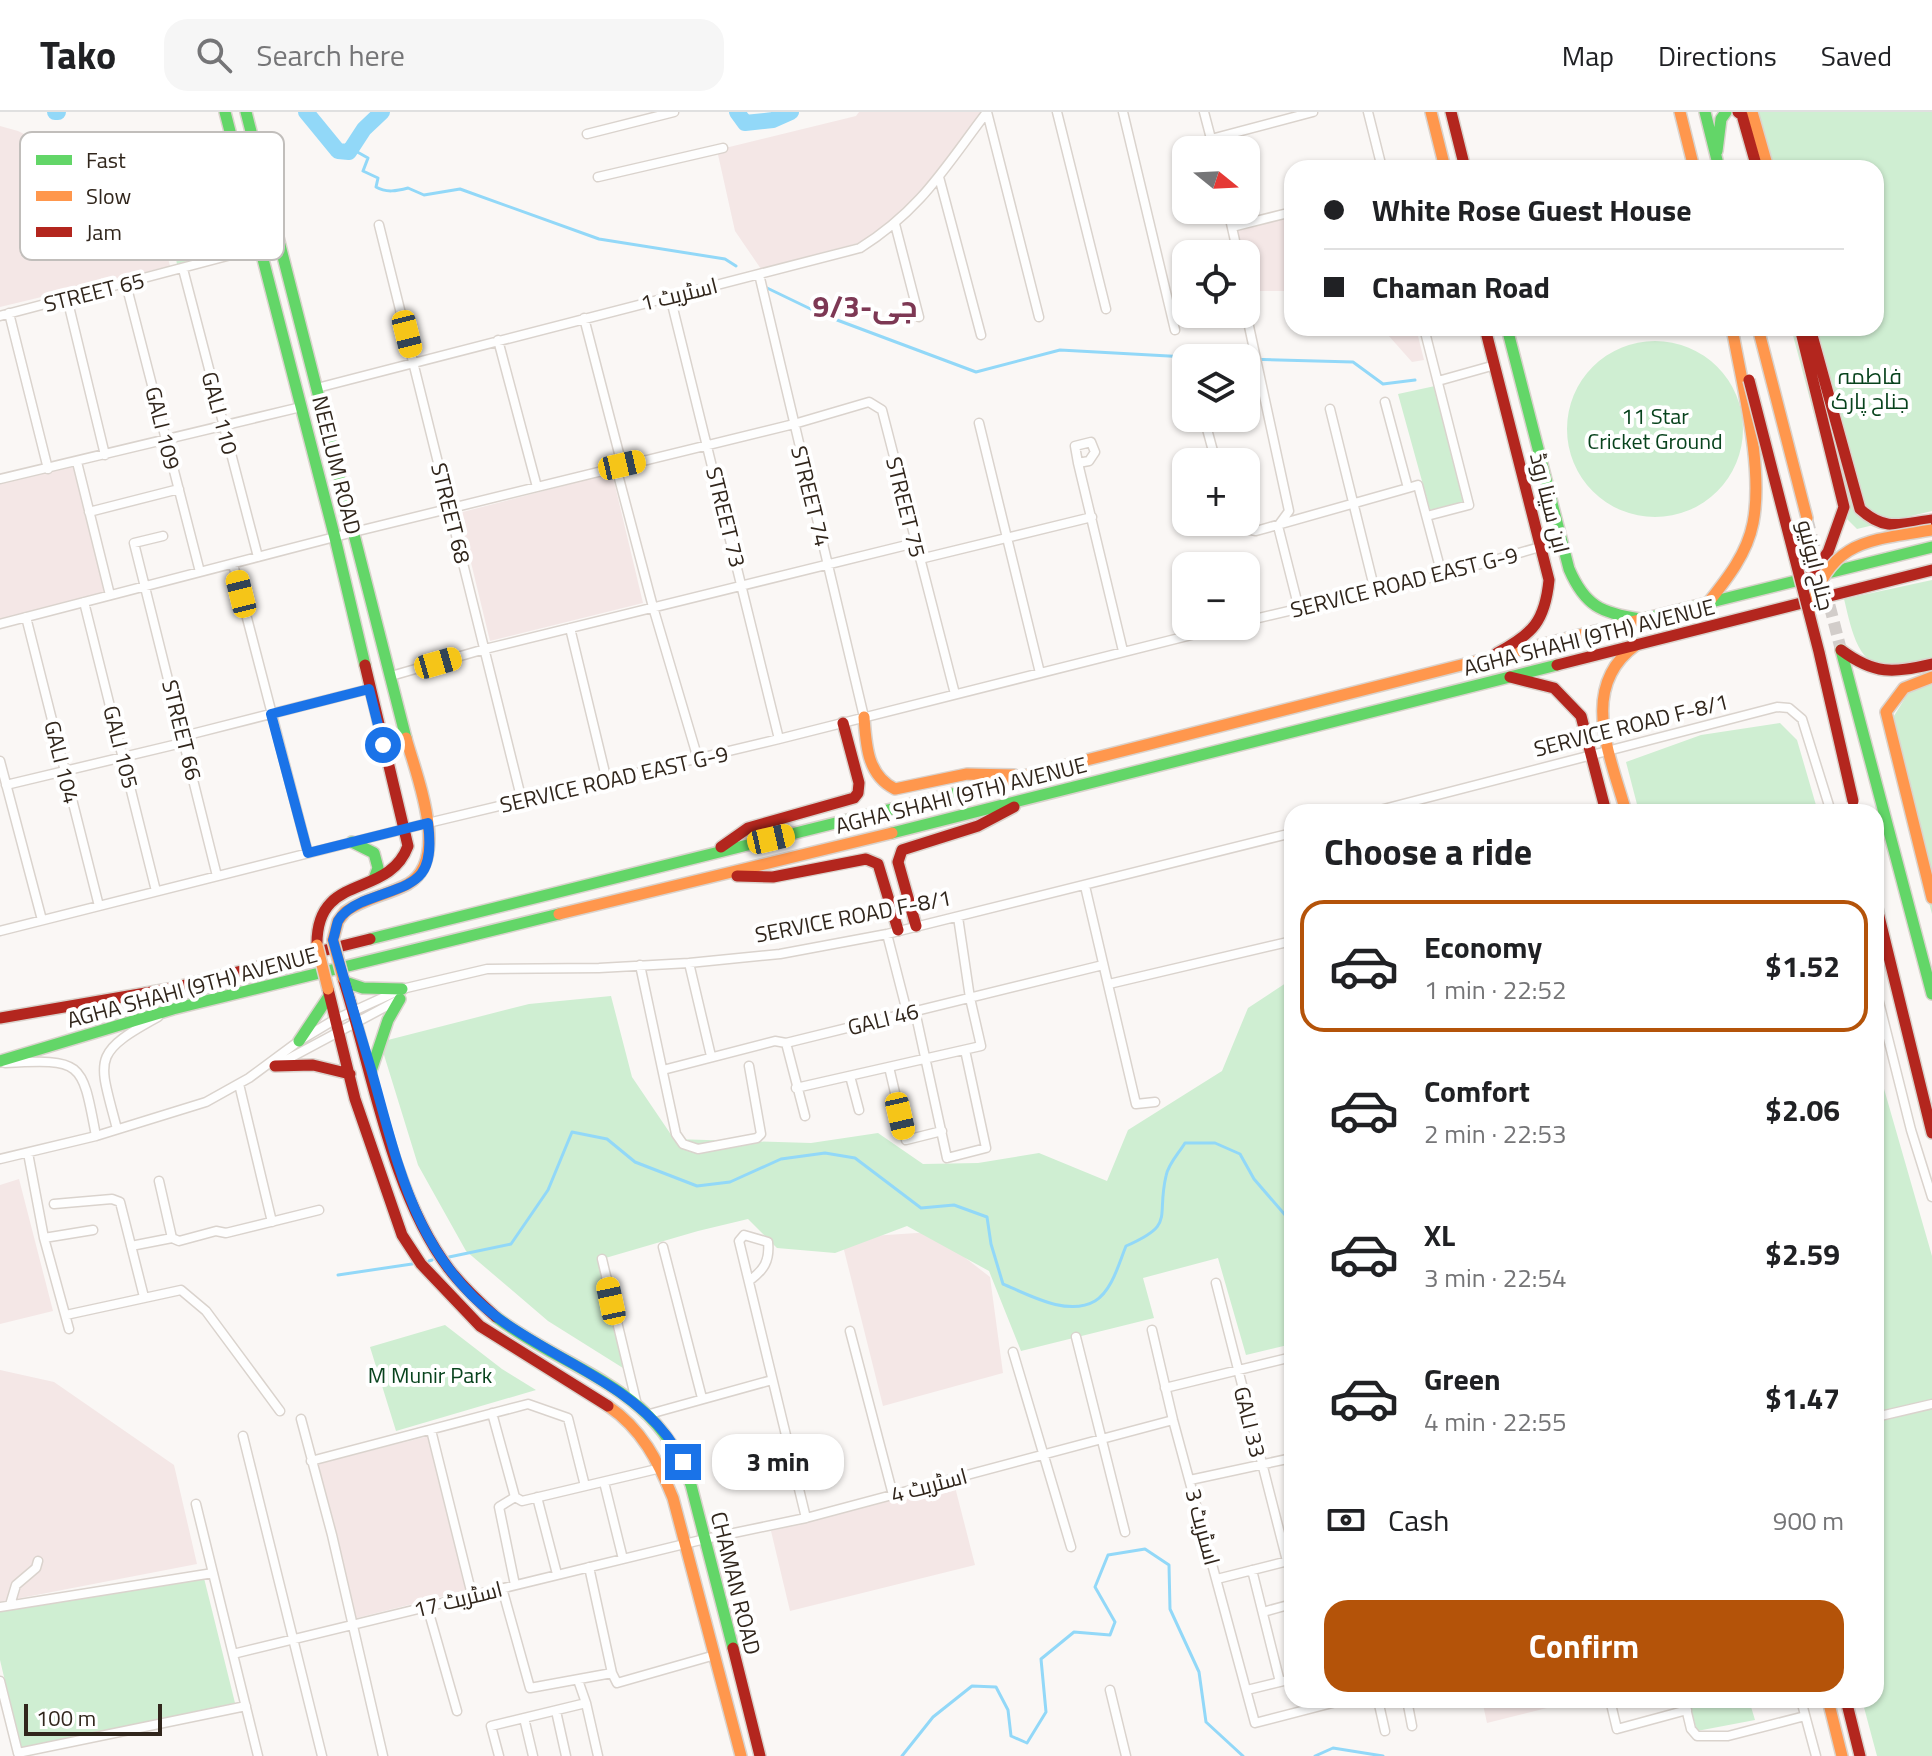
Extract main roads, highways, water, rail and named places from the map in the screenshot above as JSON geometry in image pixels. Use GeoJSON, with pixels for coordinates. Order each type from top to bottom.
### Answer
{"type":"FeatureCollection","features":[{"type":"Feature","properties":{"kind":"main road","name":"NEELUM ROAD"},"geometry":{"type":"LineString","coordinates":[[225,112],[230,132]]}},
{"type":"Feature","properties":{"kind":"main road","name":"NEELUM ROAD"},"geometry":{"type":"LineString","coordinates":[[246,112],[251,132]]}},
{"type":"Feature","properties":{"kind":"main road"},"geometry":{"type":"LineString","coordinates":[[1431,112],[1443,160]]}},
{"type":"Feature","properties":{"kind":"main road"},"geometry":{"type":"LineString","coordinates":[[1451,112],[1463,160]]}},
{"type":"Feature","properties":{"kind":"main road"},"geometry":{"type":"LineString","coordinates":[[1680,112],[1692,160]]}},
{"type":"Feature","properties":{"kind":"main road"},"geometry":{"type":"LineString","coordinates":[[1705,112],[1717,160]]}},
{"type":"Feature","properties":{"kind":"main road"},"geometry":{"type":"LineString","coordinates":[[1717,160],[1721,119],[1726,112]]}},
{"type":"Feature","properties":{"kind":"main road"},"geometry":{"type":"LineString","coordinates":[[1738,112],[1742,115],[1755,160]]}},
{"type":"Feature","properties":{"kind":"main road"},"geometry":{"type":"LineString","coordinates":[[1752,112],[1766,160]]}},
{"type":"Feature","properties":{"kind":"main road","name":"NEELUM ROAD"},"geometry":{"type":"LineString","coordinates":[[284,258],[428,823],[430,859],[423,872],[403,887],[350,907],[339,920],[333,940]]}},
{"type":"Feature","properties":{"kind":"main road","name":"NEELUM ROAD"},"geometry":{"type":"LineString","coordinates":[[262,260],[335,538],[408,846],[406,858],[399,867],[374,879]]}},
{"type":"Feature","properties":{"kind":"main road","name":"ابن سینا روڈ"},"geometry":{"type":"LineString","coordinates":[[1485,659],[1522,640],[1538,626],[1547,604],[1549,580],[1487,336]]}},
{"type":"Feature","properties":{"kind":"main road","name":"ابن سینا روڈ"},"geometry":{"type":"LineString","coordinates":[[1509,336],[1561,541],[1576,588],[1605,613],[1642,620]]}},
{"type":"Feature","properties":{"kind":"main road"},"geometry":{"type":"LineString","coordinates":[[1708,603],[1736,567],[1753,524],[1756,471],[1735,336]]}},
{"type":"Feature","properties":{"kind":"main road","name":"جناح ایونیو"},"geometry":{"type":"LineString","coordinates":[[1736,336],[1829,695],[1853,804]]}},
{"type":"Feature","properties":{"kind":"main road","name":"جناح ایونیو"},"geometry":{"type":"LineString","coordinates":[[1760,336],[1807,518]]}},
{"type":"Feature","properties":{"kind":"main road"},"geometry":{"type":"LineString","coordinates":[[1802,336],[1844,507],[1828,552],[1810,577]]}},
{"type":"Feature","properties":{"kind":"main road"},"geometry":{"type":"LineString","coordinates":[[1812,336],[1860,509],[1873,521],[1888,526],[1932,520]]}},
{"type":"Feature","properties":{"kind":"main road"},"geometry":{"type":"LineString","coordinates":[[1808,615],[1814,587],[1828,565],[1844,552],[1873,540],[1932,530]]}},
{"type":"Feature","properties":{"kind":"main road","name":"AGHA SHAHI (9TH) AVENUE"},"geometry":{"type":"LineString","coordinates":[[0,1016],[169,989],[1932,547]]}},
{"type":"Feature","properties":{"kind":"main road"},"geometry":{"type":"LineString","coordinates":[[1903,554],[1893,561],[1891,571],[1907,576]]}},
{"type":"Feature","properties":{"kind":"main road"},"geometry":{"type":"LineString","coordinates":[[1868,562],[1880,570],[1873,586]]}},
{"type":"Feature","properties":{"kind":"main road","name":"AGHA SHAHI (9TH) AVENUE"},"geometry":{"type":"LineString","coordinates":[[0,1062],[173,1009],[1035,797],[1932,570]]}},
{"type":"Feature","properties":{"kind":"main road"},"geometry":{"type":"LineString","coordinates":[[1624,804],[1600,705],[1603,688],[1615,662],[1638,644]]}},
{"type":"Feature","properties":{"kind":"main road"},"geometry":{"type":"LineString","coordinates":[[1882,804],[1841,650],[1873,671],[1896,672],[1932,664]]}},
{"type":"Feature","properties":{"kind":"main road"},"geometry":{"type":"LineString","coordinates":[[1509,676],[1539,683],[1563,695],[1581,716],[1604,804]]}},
{"type":"Feature","properties":{"kind":"main road"},"geometry":{"type":"LineString","coordinates":[[1932,677],[1906,685],[1886,712],[1932,898]]}},
{"type":"Feature","properties":{"kind":"main road"},"geometry":{"type":"LineString","coordinates":[[864,717],[872,766],[879,781],[895,789],[967,774],[1028,775]]}},
{"type":"Feature","properties":{"kind":"main road"},"geometry":{"type":"LineString","coordinates":[[715,852],[748,828],[854,798],[859,783],[843,723]]}},
{"type":"Feature","properties":{"kind":"main road"},"geometry":{"type":"LineString","coordinates":[[1136,747],[1128,758],[1129,764],[1139,770]]}},
{"type":"Feature","properties":{"kind":"main road"},"geometry":{"type":"LineString","coordinates":[[916,926],[898,862],[902,850],[978,826],[1035,797]]}},
{"type":"Feature","properties":{"kind":"main road"},"geometry":{"type":"LineString","coordinates":[[1884,813],[1932,994]]}},
{"type":"Feature","properties":{"kind":"main road"},"geometry":{"type":"LineString","coordinates":[[352,842],[374,853],[378,868],[374,879]]}},
{"type":"Feature","properties":{"kind":"main road"},"geometry":{"type":"LineString","coordinates":[[721,875],[773,877],[873,860],[878,864],[892,932]]}},
{"type":"Feature","properties":{"kind":"main road","name":"CHAMAN ROAD"},"geometry":{"type":"LineString","coordinates":[[374,879],[341,893],[327,904],[318,922],[317,945],[355,1099],[402,1235],[421,1264],[480,1326],[616,1411],[643,1437],[661,1468],[673,1498],[741,1756]]}},
{"type":"Feature","properties":{"kind":"main road","name":"CHAMAN ROAD"},"geometry":{"type":"LineString","coordinates":[[333,940],[397,1165],[421,1225],[443,1263],[497,1317],[637,1405],[668,1437],[683,1462],[760,1756]]}},
{"type":"Feature","properties":{"kind":"main road"},"geometry":{"type":"LineString","coordinates":[[1884,940],[1932,1133]]}},
{"type":"Feature","properties":{"kind":"main road"},"geometry":{"type":"LineString","coordinates":[[344,980],[363,988],[405,992],[388,1020],[371,1071]]}},
{"type":"Feature","properties":{"kind":"main road"},"geometry":{"type":"LineString","coordinates":[[299,1041],[329,992]]}},
{"type":"Feature","properties":{"kind":"main road"},"geometry":{"type":"LineString","coordinates":[[270,1066],[313,1065],[350,1074]]}},
{"type":"Feature","properties":{"kind":"main road"},"geometry":{"type":"LineString","coordinates":[[1830,1708],[1842,1756]]}},
{"type":"Feature","properties":{"kind":"main road"},"geometry":{"type":"LineString","coordinates":[[1848,1708],[1860,1756]]}},
{"type":"Feature","properties":{"kind":"waterway"},"geometry":{"type":"LineString","coordinates":[[306,112],[338,151],[349,152],[364,129],[382,112]]}},
{"type":"Feature","properties":{"kind":"waterway"},"geometry":{"type":"LineString","coordinates":[[737,112],[745,123],[773,120],[791,112]]}},
{"type":"Feature","properties":{"kind":"waterway"},"geometry":{"type":"LineString","coordinates":[[352,149],[368,158],[363,171],[378,178],[376,187],[384,190],[408,188],[424,195],[460,189],[599,239],[725,259],[736,266]]}},
{"type":"Feature","properties":{"kind":"waterway"},"geometry":{"type":"LineString","coordinates":[[765,287],[821,314],[976,372],[1060,350],[1172,356]]}},
{"type":"Feature","properties":{"kind":"waterway"},"geometry":{"type":"LineString","coordinates":[[1260,359],[1353,362],[1383,384],[1415,380]]}},
{"type":"Feature","properties":{"kind":"waterway"},"geometry":{"type":"LineString","coordinates":[[449,1257],[511,1244],[548,1190],[572,1132],[607,1139],[635,1162],[697,1186],[730,1182],[781,1159],[825,1153],[855,1158],[921,1208],[954,1205],[987,1217],[1003,1284],[1061,1306],[1073,1307],[1095,1301],[1106,1291],[1126,1246],[1158,1226],[1167,1172],[1185,1143],[1215,1143],[1240,1154],[1254,1179],[1284,1214]]}},
{"type":"Feature","properties":{"kind":"waterway"},"geometry":{"type":"LineString","coordinates":[[338,1275],[412,1264]]}},
{"type":"Feature","properties":{"kind":"waterway"},"geometry":{"type":"LineString","coordinates":[[902,1756],[933,1717],[972,1686],[996,1687],[1008,1710],[1011,1736],[1027,1743],[1046,1712],[1041,1659],[1074,1632],[1110,1635],[1115,1622],[1095,1587],[1108,1555],[1145,1549],[1169,1565],[1170,1609],[1199,1672],[1206,1722],[1243,1756]]}},
{"type":"Feature","properties":{"kind":"waterway"},"geometry":{"type":"LineString","coordinates":[[1315,1756],[1333,1748],[1383,1756]]}},
{"type":"Feature","properties":{"kind":"tunnel"},"geometry":{"type":"LineString","coordinates":[[1807,518],[1841,650]]}},
{"type":"Feature","properties":{"kind":"district","name":"جی-9/3"},"geometry":{"type":"Point","coordinates":[865,306]}},
{"type":"Feature","properties":{"kind":"park label","name":"فاطمہ جناح پارک"},"geometry":{"type":"Point","coordinates":[1870,388]}},
{"type":"Feature","properties":{"kind":"park label","name":"11 Star Cricket Ground"},"geometry":{"type":"Point","coordinates":[1655,428]}},
{"type":"Feature","properties":{"kind":"park label","name":"M Munir Park"},"geometry":{"type":"Point","coordinates":[430,1375]}}]}
